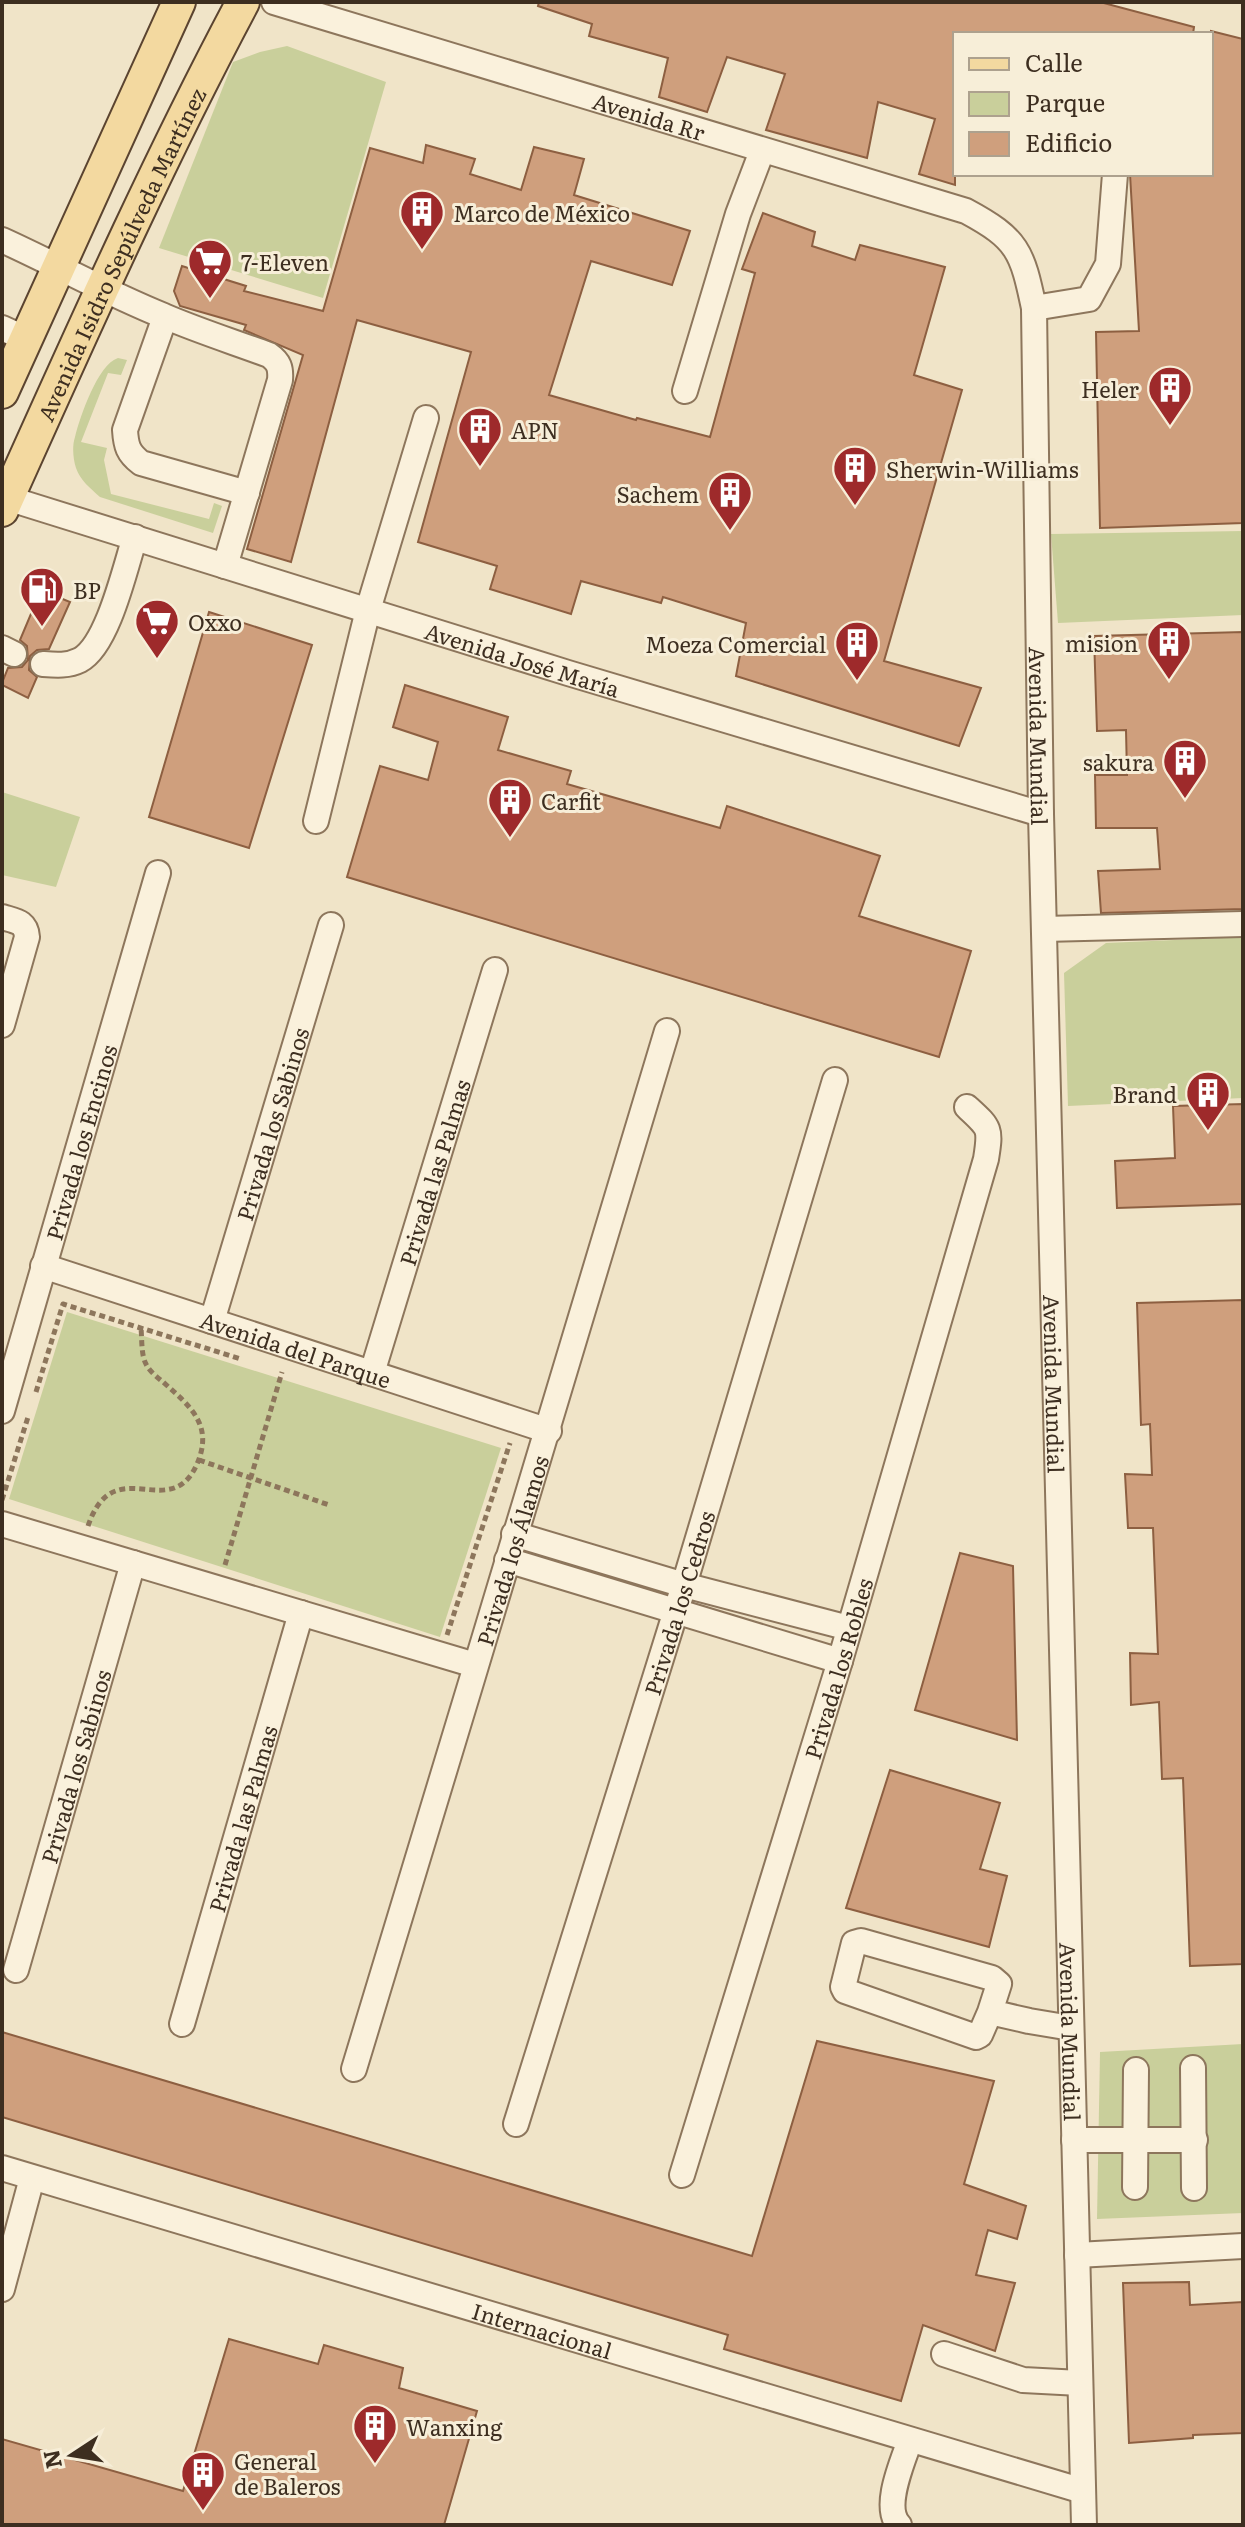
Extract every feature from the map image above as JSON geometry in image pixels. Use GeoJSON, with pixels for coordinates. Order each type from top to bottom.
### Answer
{"type":"FeatureCollection","features":[{"type":"Feature","properties":{"kind":"main road"},"geometry":{"type":"LineString","coordinates":[[2,392],[14,334],[59,266],[179,2]]}},
{"type":"Feature","properties":{"kind":"main road","name":"Avenida Isidro Sepúlveda Martínez"},"geometry":{"type":"LineString","coordinates":[[5,504],[103,289],[243,2]]}},
{"type":"Feature","properties":{"kind":"street","name":"Avenida Rr"},"geometry":{"type":"LineString","coordinates":[[274,2],[966,211],[997,228],[1015,247]]}},
{"type":"Feature","properties":{"kind":"street"},"geometry":{"type":"LineString","coordinates":[[685,391],[738,214],[762,151]]}},
{"type":"Feature","properties":{"kind":"street"},"geometry":{"type":"LineString","coordinates":[[1034,308],[1089,299],[1108,264],[1115,176]]}},
{"type":"Feature","properties":{"kind":"street"},"geometry":{"type":"LineString","coordinates":[[2,240],[165,317],[277,360],[281,369],[280,380],[225,566]]}},
{"type":"Feature","properties":{"kind":"street","name":"Avenida Mundial"},"geometry":{"type":"LineString","coordinates":[[1015,247],[1027,272],[1034,308],[1041,814],[1084,2525]]}},
{"type":"Feature","properties":{"kind":"street"},"geometry":{"type":"LineString","coordinates":[[165,317],[125,430],[126,445],[131,455],[141,463],[247,493]]}},
{"type":"Feature","properties":{"kind":"street"},"geometry":{"type":"LineString","coordinates":[[316,821],[368,610],[426,418]]}},
{"type":"Feature","properties":{"kind":"street","name":"Avenida José María"},"geometry":{"type":"LineString","coordinates":[[5,504],[135,537],[583,677],[1041,814]]}},
{"type":"Feature","properties":{"kind":"street"},"geometry":{"type":"LineString","coordinates":[[43,664],[71,663],[80,660],[94,648],[105,630],[135,537]]}},
{"type":"Feature","properties":{"kind":"street","name":"Privada los Encinos"},"geometry":{"type":"LineString","coordinates":[[2,1411],[9,1362],[43,1266],[158,873]]}},
{"type":"Feature","properties":{"kind":"street"},"geometry":{"type":"LineString","coordinates":[[2,917],[21,922],[26,928],[27,937],[2,1025]]}},
{"type":"Feature","properties":{"kind":"street"},"geometry":{"type":"LineString","coordinates":[[1044,929],[1243,924]]}},
{"type":"Feature","properties":{"kind":"street","name":"Privada los Sabinos"},"geometry":{"type":"LineString","coordinates":[[212,1321],[331,925]]}},
{"type":"Feature","properties":{"kind":"street","name":"Privada las Palmas"},"geometry":{"type":"LineString","coordinates":[[372,1373],[495,970]]}},
{"type":"Feature","properties":{"kind":"street","name":"Privada los Álamos"},"geometry":{"type":"LineString","coordinates":[[354,2069],[514,1534],[549,1431],[667,1031]]}},
{"type":"Feature","properties":{"kind":"street","name":"Privada los Cedros"},"geometry":{"type":"LineString","coordinates":[[516,2124],[684,1585],[835,1080]]}},
{"type":"Feature","properties":{"kind":"street","name":"Privada los Robles"},"geometry":{"type":"LineString","coordinates":[[682,2175],[840,1661],[986,1159],[989,1140],[987,1124],[967,1107]]}},
{"type":"Feature","properties":{"kind":"street","name":"Avenida del Parque"},"geometry":{"type":"LineString","coordinates":[[43,1266],[549,1431]]}},
{"type":"Feature","properties":{"kind":"street"},"geometry":{"type":"LineString","coordinates":[[2,1524],[475,1665]]}},
{"type":"Feature","properties":{"kind":"street"},"geometry":{"type":"LineString","coordinates":[[514,1534],[684,1585],[849,1628]]}},
{"type":"Feature","properties":{"kind":"street"},"geometry":{"type":"LineString","coordinates":[[507,1560],[840,1661]]}},
{"type":"Feature","properties":{"kind":"street","name":"Privada los Sabinos"},"geometry":{"type":"LineString","coordinates":[[16,1970],[133,1563]]}},
{"type":"Feature","properties":{"kind":"street","name":"Privada las Palmas"},"geometry":{"type":"LineString","coordinates":[[182,2024],[301,1613]]}},
{"type":"Feature","properties":{"kind":"street"},"geometry":{"type":"LineString","coordinates":[[861,1941],[997,1980],[999,1989],[990,2012],[980,2035],[976,2037],[845,1991],[843,1987],[854,1943],[861,1941]]}},
{"type":"Feature","properties":{"kind":"street"},"geometry":{"type":"LineString","coordinates":[[990,2012],[1071,2028]]}},
{"type":"Feature","properties":{"kind":"street"},"geometry":{"type":"LineString","coordinates":[[1193,2068],[1194,2188]]}},
{"type":"Feature","properties":{"kind":"street"},"geometry":{"type":"LineString","coordinates":[[1135,2187],[1136,2070]]}},
{"type":"Feature","properties":{"kind":"street"},"geometry":{"type":"LineString","coordinates":[[1074,2140],[1195,2140]]}},
{"type":"Feature","properties":{"kind":"street","name":"Internacional"},"geometry":{"type":"LineString","coordinates":[[2,2168],[1083,2491]]}},
{"type":"Feature","properties":{"kind":"street"},"geometry":{"type":"LineString","coordinates":[[2,2289],[32,2178]]}},
{"type":"Feature","properties":{"kind":"street"},"geometry":{"type":"LineString","coordinates":[[1077,2255],[1243,2246]]}},
{"type":"Feature","properties":{"kind":"street"},"geometry":{"type":"LineString","coordinates":[[944,2354],[1023,2380],[1080,2383]]}},
{"type":"Feature","properties":{"kind":"street"},"geometry":{"type":"LineString","coordinates":[[899,2525],[893,2519],[891,2503],[910,2440]]}},
{"type":"Feature","properties":{"kind":"path"},"geometry":{"type":"LineString","coordinates":[[35,1394],[63,1304],[254,1363]]}},
{"type":"Feature","properties":{"kind":"path"},"geometry":{"type":"LineString","coordinates":[[86,1530],[94,1509],[109,1494],[130,1488],[171,1491],[191,1477],[199,1460],[203,1444],[202,1427],[195,1413],[146,1365],[141,1328]]}},
{"type":"Feature","properties":{"kind":"path"},"geometry":{"type":"LineString","coordinates":[[223,1574],[282,1372],[268,1367]]}},
{"type":"Feature","properties":{"kind":"path"},"geometry":{"type":"LineString","coordinates":[[2,1500],[30,1409]]}},
{"type":"Feature","properties":{"kind":"path"},"geometry":{"type":"LineString","coordinates":[[444,1645],[510,1443]]}},
{"type":"Feature","properties":{"kind":"path"},"geometry":{"type":"LineString","coordinates":[[199,1460],[329,1505]]}},
{"type":"Feature","properties":{"kind":"green space"},"geometry":{"type":"Polygon","coordinates":[[[287,46],[386,82],[323,298],[159,248],[233,62],[287,46]]]}},
{"type":"Feature","properties":{"kind":"green space"},"geometry":{"type":"Polygon","coordinates":[[[118,358],[127,360],[121,375],[108,373],[81,442],[107,448],[104,460],[111,494],[209,519],[214,503],[222,506],[213,533],[100,497],[78,472],[73,448],[81,417],[97,380],[118,358]]]}},
{"type":"Feature","properties":{"kind":"green space"},"geometry":{"type":"Polygon","coordinates":[[[1243,531],[1243,615],[1058,623],[1051,534],[1243,531]]]}},
{"type":"Feature","properties":{"kind":"green space"},"geometry":{"type":"Polygon","coordinates":[[[2,792],[80,817],[56,887],[2,875],[2,792]]]}},
{"type":"Feature","properties":{"kind":"green space"},"geometry":{"type":"Polygon","coordinates":[[[1243,937],[1243,1098],[1068,1106],[1064,973],[1106,943],[1243,937]]]}},
{"type":"Feature","properties":{"kind":"green space"},"geometry":{"type":"Polygon","coordinates":[[[67,1312],[501,1448],[440,1637],[9,1499],[67,1312]]]}},
{"type":"Feature","properties":{"kind":"green space"},"geometry":{"type":"Polygon","coordinates":[[[1243,2044],[1243,2213],[1097,2219],[1100,2052],[1243,2044]]]}},
{"type":"Feature","properties":{"kind":"building"},"geometry":{"type":"Polygon","coordinates":[[[539,2],[1100,2],[1194,27],[1193,32],[953,32],[955,185],[919,174],[935,119],[878,102],[867,158],[766,130],[785,74],[727,57],[707,112],[659,97],[668,58],[589,36],[592,24],[538,6],[539,2]]]}},
{"type":"Feature","properties":{"kind":"building"},"geometry":{"type":"Polygon","coordinates":[[[1211,32],[1243,39],[1243,523],[1100,528],[1096,332],[1139,331],[1130,176],[1213,176],[1211,32]]]}},
{"type":"Feature","properties":{"kind":"building"},"geometry":{"type":"Polygon","coordinates":[[[426,145],[475,159],[470,174],[521,190],[534,147],[584,159],[574,195],[690,231],[672,285],[591,261],[549,395],[636,420],[710,437],[755,273],[742,269],[763,213],[815,232],[812,246],[855,260],[860,245],[945,267],[914,375],[962,390],[884,661],[981,688],[959,746],[736,676],[746,623],[663,597],[661,603],[581,581],[571,614],[490,589],[497,566],[418,542],[471,352],[357,320],[291,562],[247,549],[303,355],[244,330],[246,325],[180,306],[174,291],[182,266],[246,286],[244,291],[323,311],[370,148],[423,163],[426,145]]]}},
{"type":"Feature","properties":{"kind":"building","name":"BP"},"geometry":{"type":"Polygon","coordinates":[[[41,590],[70,602],[49,649],[37,650],[30,656],[29,670],[37,677],[28,698],[2,683],[8,668],[22,667],[28,660],[27,646],[20,640],[41,590]]]}},
{"type":"Feature","properties":{"kind":"building"},"geometry":{"type":"Polygon","coordinates":[[[209,612],[312,645],[249,848],[149,817],[209,612]]]}},
{"type":"Feature","properties":{"kind":"building"},"geometry":{"type":"Polygon","coordinates":[[[1243,632],[1243,909],[1101,913],[1098,871],[1160,869],[1157,828],[1096,828],[1095,775],[1127,775],[1126,730],[1097,731],[1094,636],[1243,632]]]}},
{"type":"Feature","properties":{"kind":"building"},"geometry":{"type":"Polygon","coordinates":[[[405,685],[508,717],[498,750],[571,771],[567,784],[720,828],[727,806],[880,856],[859,916],[971,951],[939,1057],[347,877],[380,766],[428,780],[438,742],[393,727],[405,685]]]}},
{"type":"Feature","properties":{"kind":"building","name":"Brand"},"geometry":{"type":"Polygon","coordinates":[[[1243,1104],[1243,1204],[1117,1208],[1115,1161],[1175,1158],[1173,1106],[1243,1104]]]}},
{"type":"Feature","properties":{"kind":"building"},"geometry":{"type":"Polygon","coordinates":[[[1243,1300],[1243,1964],[1190,1966],[1183,1778],[1162,1779],[1159,1702],[1131,1705],[1130,1653],[1158,1654],[1153,1528],[1128,1528],[1125,1474],[1152,1475],[1150,1424],[1141,1425],[1137,1303],[1243,1300]]]}},
{"type":"Feature","properties":{"kind":"building"},"geometry":{"type":"Polygon","coordinates":[[[960,1553],[1013,1566],[1017,1740],[915,1710],[960,1553]]]}},
{"type":"Feature","properties":{"kind":"building"},"geometry":{"type":"Polygon","coordinates":[[[890,1770],[1000,1803],[980,1869],[1007,1876],[989,1947],[846,1908],[890,1770]]]}},
{"type":"Feature","properties":{"kind":"building"},"geometry":{"type":"Polygon","coordinates":[[[2,2032],[752,2256],[817,2041],[994,2081],[964,2184],[1026,2206],[1017,2239],[988,2230],[976,2275],[1015,2283],[995,2351],[923,2325],[901,2401],[724,2349],[728,2335],[2,2117],[2,2032]]]}},
{"type":"Feature","properties":{"kind":"building"},"geometry":{"type":"Polygon","coordinates":[[[1189,2282],[1190,2305],[1243,2302],[1243,2433],[1129,2443],[1123,2283],[1189,2282]]]}},
{"type":"Feature","properties":{"kind":"building"},"geometry":{"type":"Polygon","coordinates":[[[229,2339],[318,2364],[324,2345],[403,2368],[399,2388],[477,2411],[444,2525],[2,2525],[2,2439],[183,2491],[229,2339]]]}},
{"type":"Feature","properties":{"kind":"place","name":"Marco de México"},"geometry":{"type":"Point","coordinates":[422,251]}},
{"type":"Feature","properties":{"kind":"place","name":"7-Eleven"},"geometry":{"type":"Point","coordinates":[210,300]}},
{"type":"Feature","properties":{"kind":"place","name":"Heler"},"geometry":{"type":"Point","coordinates":[1170,427]}},
{"type":"Feature","properties":{"kind":"place","name":"APN"},"geometry":{"type":"Point","coordinates":[480,468]}},
{"type":"Feature","properties":{"kind":"place","name":"Sherwin-Williams"},"geometry":{"type":"Point","coordinates":[855,507]}},
{"type":"Feature","properties":{"kind":"place","name":"Sachem"},"geometry":{"type":"Point","coordinates":[730,532]}},
{"type":"Feature","properties":{"kind":"place","name":"BP"},"geometry":{"type":"Point","coordinates":[42,628]}},
{"type":"Feature","properties":{"kind":"place","name":"Oxxo"},"geometry":{"type":"Point","coordinates":[157,660]}},
{"type":"Feature","properties":{"kind":"place","name":"mision"},"geometry":{"type":"Point","coordinates":[1169,681]}},
{"type":"Feature","properties":{"kind":"place","name":"Moeza Comercial"},"geometry":{"type":"Point","coordinates":[857,682]}},
{"type":"Feature","properties":{"kind":"place","name":"sakura"},"geometry":{"type":"Point","coordinates":[1185,800]}},
{"type":"Feature","properties":{"kind":"place","name":"Carfit"},"geometry":{"type":"Point","coordinates":[510,839]}},
{"type":"Feature","properties":{"kind":"place","name":"Brand"},"geometry":{"type":"Point","coordinates":[1208,1132]}},
{"type":"Feature","properties":{"kind":"place","name":"Wanxing"},"geometry":{"type":"Point","coordinates":[375,2465]}},
{"type":"Feature","properties":{"kind":"place","name":"General de Baleros"},"geometry":{"type":"Point","coordinates":[203,2512]}}]}
